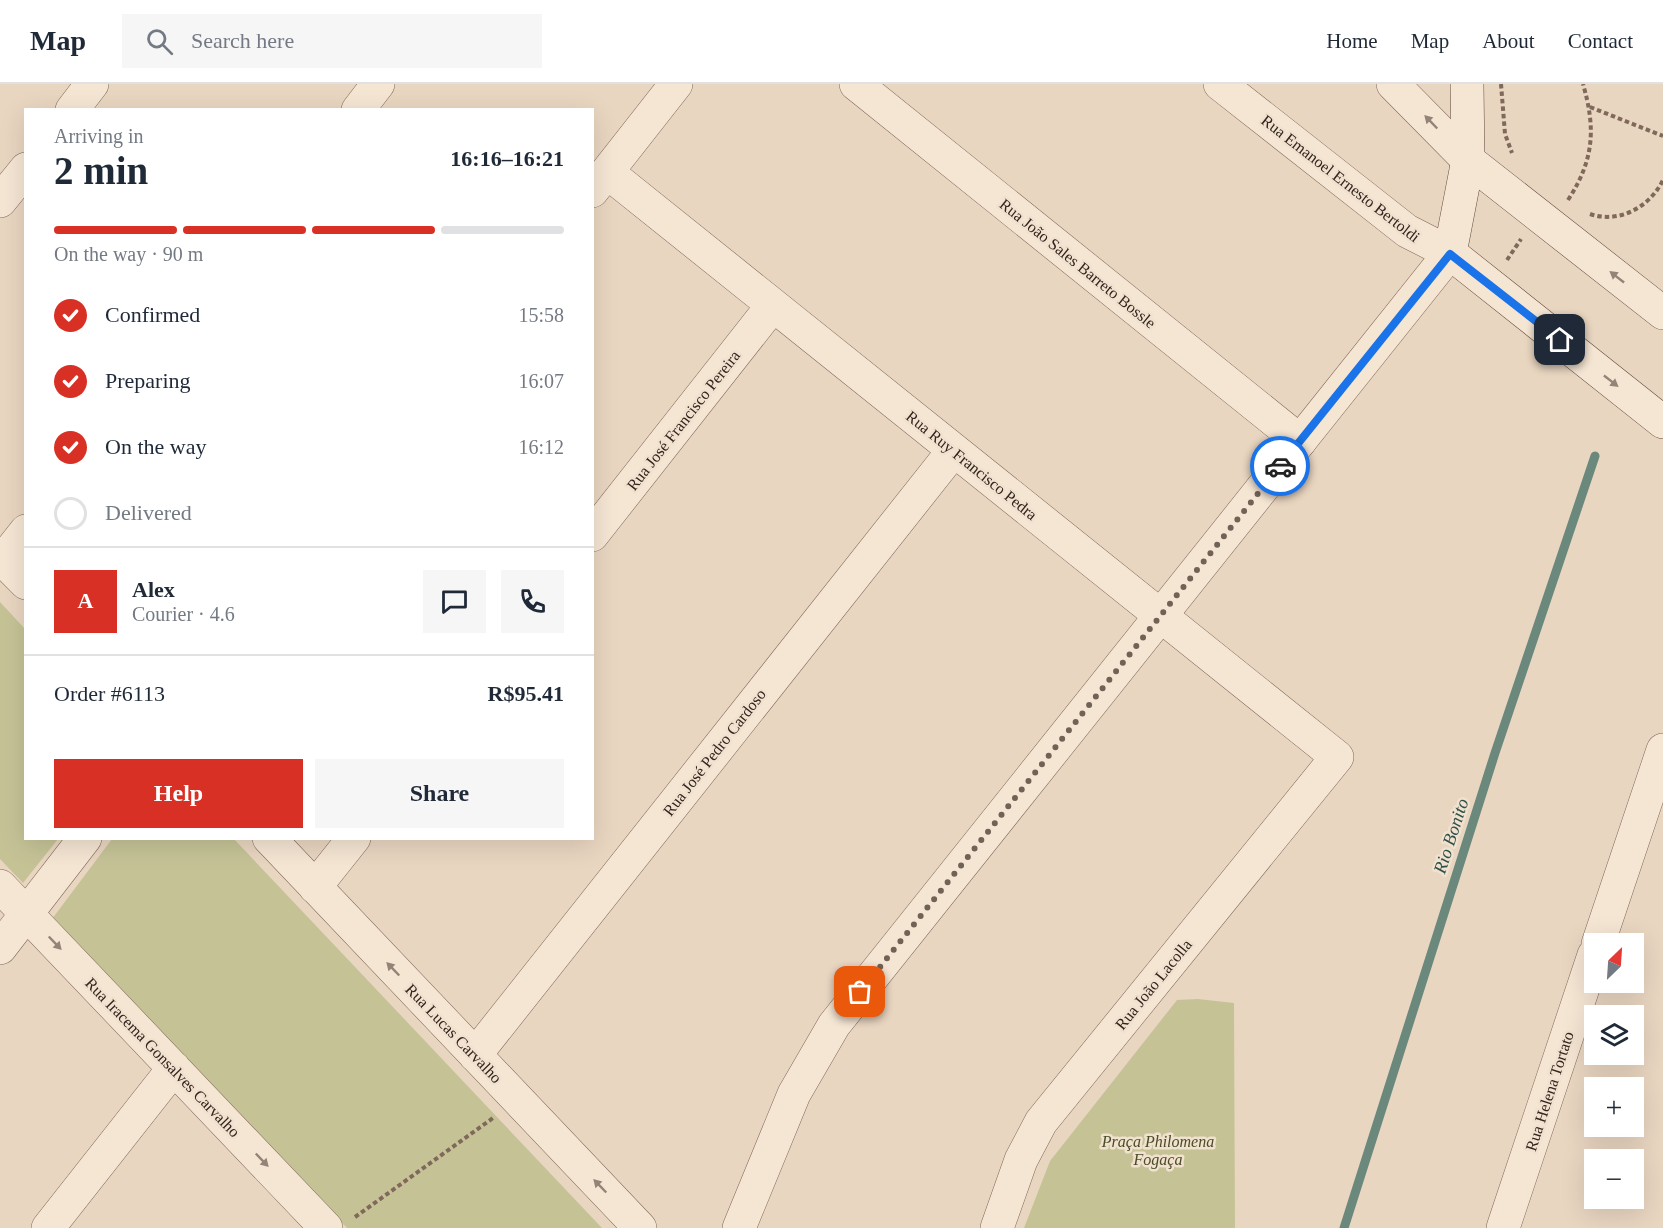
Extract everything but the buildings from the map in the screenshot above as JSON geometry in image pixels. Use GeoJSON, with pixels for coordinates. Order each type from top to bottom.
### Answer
{"type":"FeatureCollection","features":[{"type":"Feature","properties":{"kind":"street"},"geometry":{"type":"LineString","coordinates":[[74,108],[92,84]]}},
{"type":"Feature","properties":{"kind":"street"},"geometry":{"type":"LineString","coordinates":[[360,108],[378,84]]}},
{"type":"Feature","properties":{"kind":"street"},"geometry":{"type":"LineString","coordinates":[[600,182],[676,84]]}},
{"type":"Feature","properties":{"kind":"street","name":"Rua João Sales Barreto Bossle"},"geometry":{"type":"LineString","coordinates":[[856,84],[1300,441]]}},
{"type":"Feature","properties":{"kind":"street","name":"Rua Emanoel Ernesto Bertoldi"},"geometry":{"type":"LineString","coordinates":[[1220,84],[1407,231],[1450,254],[1663,422]]}},
{"type":"Feature","properties":{"kind":"street"},"geometry":{"type":"LineString","coordinates":[[1393,84],[1468,160],[1663,313]]}},
{"type":"Feature","properties":{"kind":"street"},"geometry":{"type":"LineString","coordinates":[[739,1228],[794,1094],[834,1025],[1450,254],[1468,160],[1467,84]]}},
{"type":"Feature","properties":{"kind":"street"},"geometry":{"type":"LineString","coordinates":[[0,201],[24,171]]}},
{"type":"Feature","properties":{"kind":"street","name":"Rua Ruy Francisco Pedra"},"geometry":{"type":"LineString","coordinates":[[600,182],[773,305],[1336,757]]}},
{"type":"Feature","properties":{"kind":"street","name":"Rua José Francisco Pereira"},"geometry":{"type":"LineString","coordinates":[[594,532],[773,305]]}},
{"type":"Feature","properties":{"kind":"street","name":"Rua José Pedro Cardoso"},"geometry":{"type":"LineString","coordinates":[[475,1055],[954,450]]}},
{"type":"Feature","properties":{"kind":"street"},"geometry":{"type":"LineString","coordinates":[[24,533],[1,558],[24,582]]}},
{"type":"Feature","properties":{"kind":"street"},"geometry":{"type":"LineString","coordinates":[[1602,933],[1663,750]]}},
{"type":"Feature","properties":{"kind":"street","name":"Rua João Lacolla"},"geometry":{"type":"LineString","coordinates":[[997,1228],[1021,1160],[1041,1122],[1336,757]]}},
{"type":"Feature","properties":{"kind":"street"},"geometry":{"type":"LineString","coordinates":[[0,948],[83,840]]}},
{"type":"Feature","properties":{"kind":"street","name":"Rua Lucas Carvalho"},"geometry":{"type":"LineString","coordinates":[[271,840],[640,1228]]}},
{"type":"Feature","properties":{"kind":"street"},"geometry":{"type":"LineString","coordinates":[[315,887],[352,840]]}},
{"type":"Feature","properties":{"kind":"street","name":"Rua Iracema Gonsalves Carvalho"},"geometry":{"type":"LineString","coordinates":[[0,886],[174,1068],[338,1225]]}},
{"type":"Feature","properties":{"kind":"street","name":"Rua Helena Tortato"},"geometry":{"type":"LineString","coordinates":[[1503,1228],[1584,985]]}},
{"type":"Feature","properties":{"kind":"street"},"geometry":{"type":"LineString","coordinates":[[48,1228],[174,1068]]}},
{"type":"Feature","properties":{"kind":"path"},"geometry":{"type":"LineString","coordinates":[[1501,84],[1505,134],[1513,156]]}},
{"type":"Feature","properties":{"kind":"path"},"geometry":{"type":"LineString","coordinates":[[1565,205],[1581,180],[1590,158],[1590,107],[1583,84]]}},
{"type":"Feature","properties":{"kind":"path"},"geometry":{"type":"LineString","coordinates":[[1590,107],[1663,136]]}},
{"type":"Feature","properties":{"kind":"path"},"geometry":{"type":"LineString","coordinates":[[1585,212],[1604,219],[1641,208],[1663,180]]}},
{"type":"Feature","properties":{"kind":"path"},"geometry":{"type":"LineString","coordinates":[[338,1225],[518,1100]]}},
{"type":"Feature","properties":{"kind":"green space"},"geometry":{"type":"Polygon","coordinates":[[[0,602],[24,628],[24,840],[57,840],[23,883],[0,859],[0,602]]]}},
{"type":"Feature","properties":{"kind":"green space"},"geometry":{"type":"Polygon","coordinates":[[[111,840],[235,840],[602,1228],[347,1228],[52,919],[111,840]]]}},
{"type":"Feature","properties":{"kind":"green space","name":"Praça Philomena Fogaça"},"geometry":{"type":"Polygon","coordinates":[[[1198,999],[1234,1003],[1235,1228],[1024,1228],[1050,1161],[1177,1000],[1198,999]]]}},
{"type":"Feature","properties":{"kind":"waterway","name":"Rio Bonito"},"geometry":{"type":"LineString","coordinates":[[1344,1228],[1495,753],[1595,456]]}},
{"type":"Feature","properties":{"kind":"way so far"},"geometry":{"type":"LineString","coordinates":[[860,992],[1280,466]]}},
{"type":"Feature","properties":{"kind":"route"},"geometry":{"type":"LineString","coordinates":[[1280,466],[1450,254],[1560,340]]}}]}
